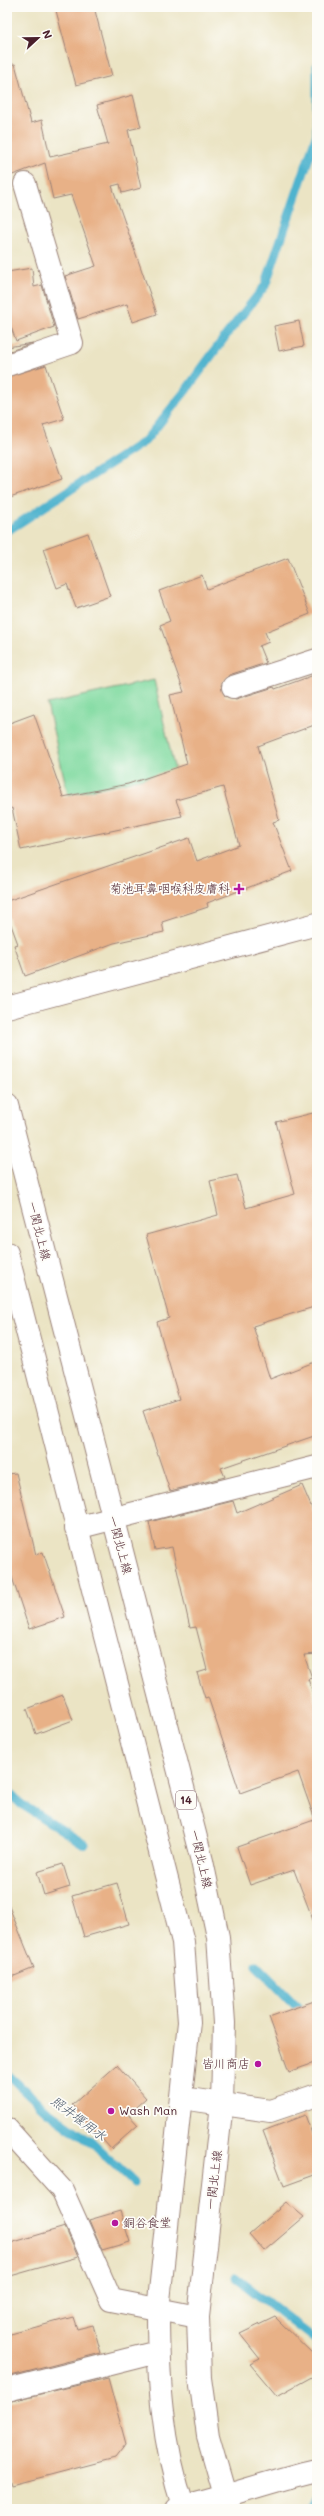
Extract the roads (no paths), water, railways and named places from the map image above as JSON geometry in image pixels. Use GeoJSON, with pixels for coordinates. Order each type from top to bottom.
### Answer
{"type":"FeatureCollection","features":[{"type":"Feature","properties":{"kind":"main road"},"geometry":{"type":"LineString","coordinates":[[7,365],[72,343],[26,184]]}},
{"type":"Feature","properties":{"kind":"main road"},"geometry":{"type":"LineString","coordinates":[[233,687],[317,660]]}},
{"type":"Feature","properties":{"kind":"main road"},"geometry":{"type":"LineString","coordinates":[[7,1007],[317,924]]}},
{"type":"Feature","properties":{"kind":"main road","name":"一関北上線"},"geometry":{"type":"LineString","coordinates":[[7,1106],[202,1861],[218,1937],[224,2023],[222,2104],[198,2317],[200,2378],[206,2422],[227,2504]]}},
{"type":"Feature","properties":{"kind":"main road"},"geometry":{"type":"LineString","coordinates":[[7,1253],[76,1528],[146,1790],[183,1942],[189,2022],[158,2310],[158,2376],[166,2441],[181,2508],[227,2504],[275,2480],[317,2470]]}},
{"type":"Feature","properties":{"kind":"main road"},"geometry":{"type":"LineString","coordinates":[[76,1528],[317,1468]]}},
{"type":"Feature","properties":{"kind":"main road"},"geometry":{"type":"LineString","coordinates":[[182,2098],[270,2111],[317,2095]]}},
{"type":"Feature","properties":{"kind":"main road"},"geometry":{"type":"LineString","coordinates":[[7,2129],[62,2190],[111,2300],[198,2317]]}},
{"type":"Feature","properties":{"kind":"main road"},"geometry":{"type":"LineString","coordinates":[[7,2390],[158,2352]]}},
{"type":"Feature","properties":{"kind":"waterway"},"geometry":{"type":"LineString","coordinates":[[7,531],[145,441],[187,389],[227,334],[265,286],[317,134],[317,65]]}},
{"type":"Feature","properties":{"kind":"waterway"},"geometry":{"type":"LineString","coordinates":[[7,1790],[21,1804],[84,1844]]}},
{"type":"Feature","properties":{"kind":"waterway"},"geometry":{"type":"LineString","coordinates":[[256,1965],[305,2015]]}},
{"type":"Feature","properties":{"kind":"waterway","name":"照井堰用水"},"geometry":{"type":"LineString","coordinates":[[7,2074],[46,2110],[92,2143],[134,2183]]}},
{"type":"Feature","properties":{"kind":"waterway","name":"照井堰用水"},"geometry":{"type":"LineString","coordinates":[[235,2277],[317,2341]]}},
{"type":"Feature","properties":{"kind":"waterway","name":"照井堰用水"},"geometry":{"type":"LineString","coordinates":[[312,2509],[317,2499]]}},
{"type":"Feature","properties":{"kind":"place","name":"菊池耳鼻咽喉科皮膚科"},"geometry":{"type":"Point","coordinates":[239,889]}},
{"type":"Feature","properties":{"kind":"place","name":"皆川商店"},"geometry":{"type":"Point","coordinates":[258,2064]}},
{"type":"Feature","properties":{"kind":"place","name":"Wash Man"},"geometry":{"type":"Point","coordinates":[111,2111]}},
{"type":"Feature","properties":{"kind":"place","name":"銅谷食堂"},"geometry":{"type":"Point","coordinates":[115,2223]}}]}
